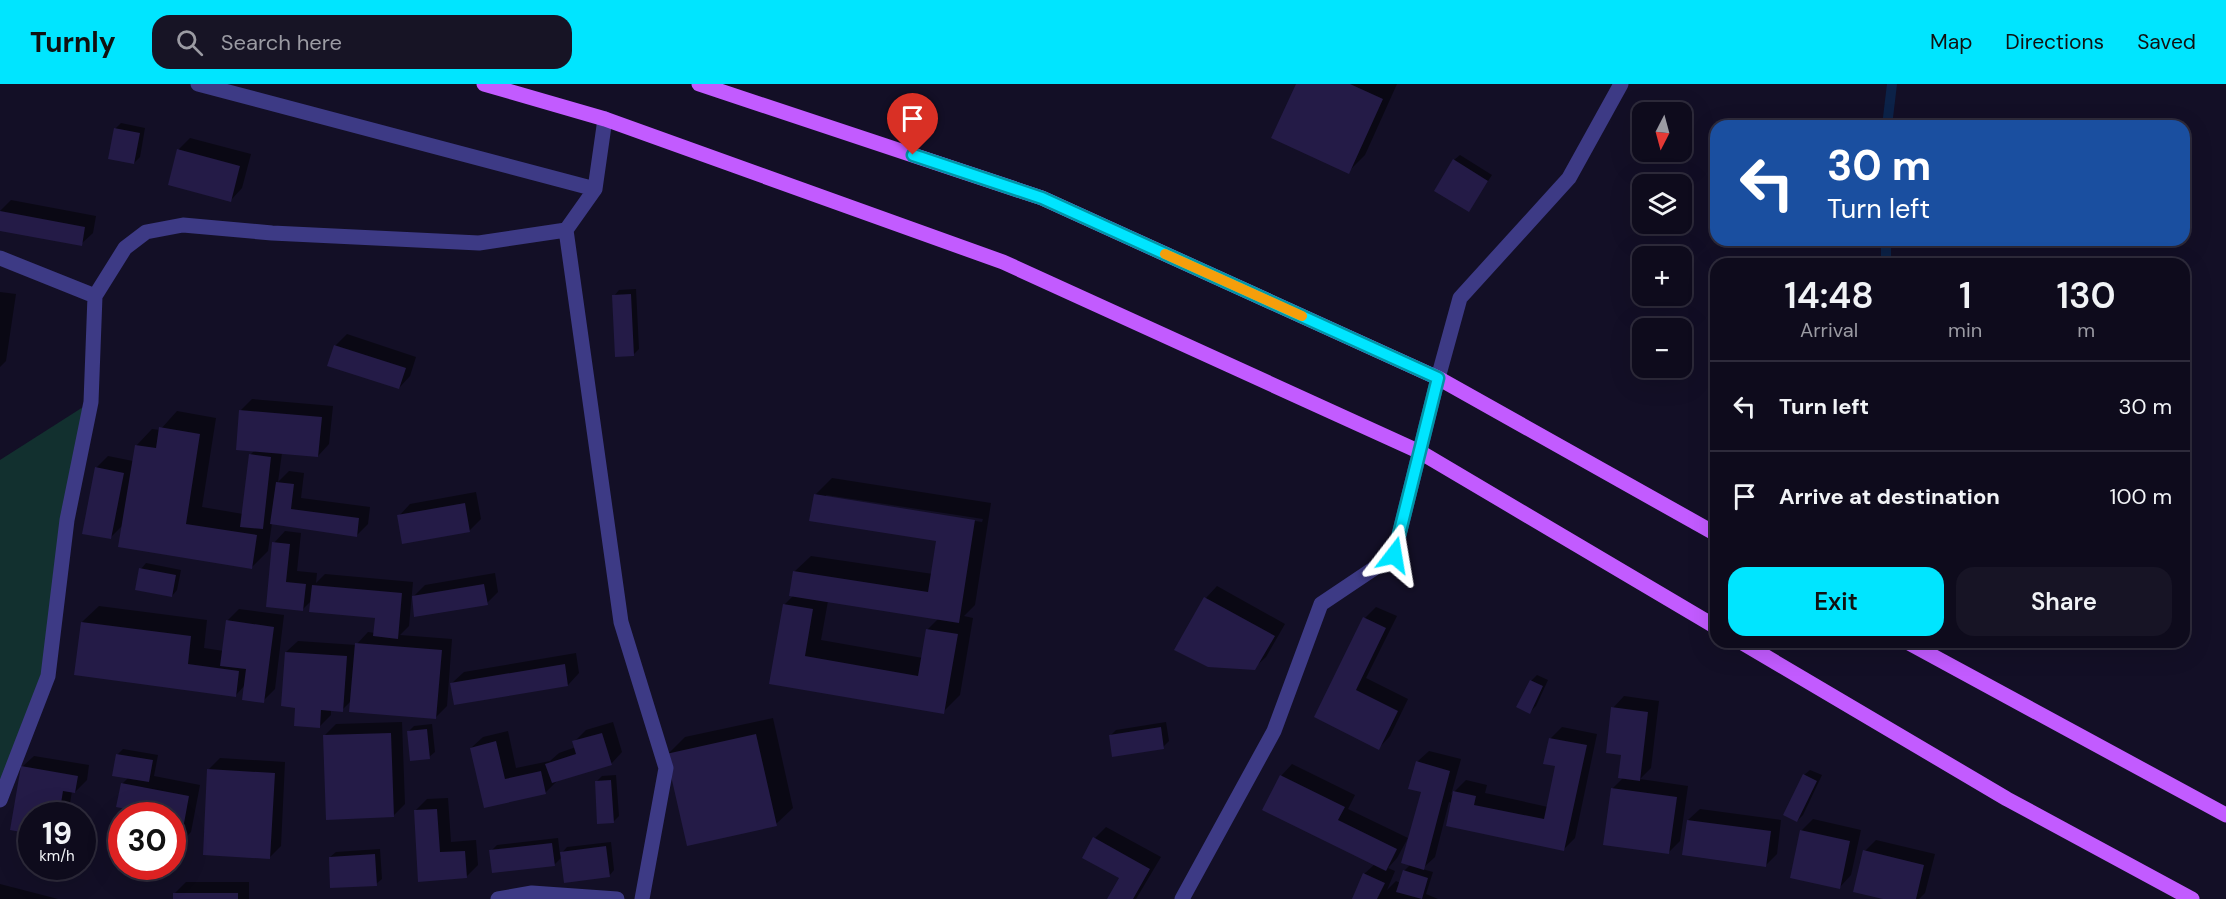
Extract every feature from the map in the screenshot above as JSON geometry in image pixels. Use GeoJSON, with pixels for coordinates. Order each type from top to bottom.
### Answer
{"type":"FeatureCollection","features":[{"type":"Feature","properties":{"kind":"main road"},"geometry":{"type":"LineString","coordinates":[[484,84],[604,119],[1003,262],[1420,452],[1710,623]]}},
{"type":"Feature","properties":{"kind":"main road"},"geometry":{"type":"LineString","coordinates":[[699,84],[1042,198],[1438,378],[1710,531]]}},
{"type":"Feature","properties":{"kind":"main road"},"geometry":{"type":"LineString","coordinates":[[1751,648],[2007,799],[2192,899]]}},
{"type":"Feature","properties":{"kind":"main road"},"geometry":{"type":"LineString","coordinates":[[1918,648],[2226,815]]}},
{"type":"Feature","properties":{"kind":"street"},"geometry":{"type":"LineString","coordinates":[[198,84],[595,189]]}},
{"type":"Feature","properties":{"kind":"street"},"geometry":{"type":"LineString","coordinates":[[1182,899],[1274,731],[1321,604],[1394,555],[1460,298],[1569,178],[1621,84]]}},
{"type":"Feature","properties":{"kind":"street"},"geometry":{"type":"LineString","coordinates":[[604,119],[595,189],[566,230],[621,622],[666,768],[642,899]]}},
{"type":"Feature","properties":{"kind":"street"},"geometry":{"type":"LineString","coordinates":[[0,800],[48,676],[68,520],[91,402],[95,297],[124,248],[146,232],[183,225],[272,233],[479,243],[566,230]]}},
{"type":"Feature","properties":{"kind":"street"},"geometry":{"type":"LineString","coordinates":[[0,258],[95,297]]}},
{"type":"Feature","properties":{"kind":"street"},"geometry":{"type":"LineString","coordinates":[[498,899],[532,893],[617,899]]}},
{"type":"Feature","properties":{"kind":"green space"},"geometry":{"type":"Polygon","coordinates":[[[91,402],[48,676],[0,800],[0,460],[91,402]]]}},
{"type":"Feature","properties":{"kind":"building"},"geometry":{"type":"Polygon","coordinates":[[[1296,84],[1350,84],[1383,99],[1349,174],[1271,138],[1296,84]]]}},
{"type":"Feature","properties":{"kind":"building"},"geometry":{"type":"Polygon","coordinates":[[[114,128],[140,133],[134,164],[108,159],[114,128]]]}},
{"type":"Feature","properties":{"kind":"building"},"geometry":{"type":"Polygon","coordinates":[[[177,149],[240,166],[231,202],[168,185],[177,149]]]}},
{"type":"Feature","properties":{"kind":"building"},"geometry":{"type":"Polygon","coordinates":[[[1453,159],[1488,181],[1469,212],[1434,191],[1453,159]]]}},
{"type":"Feature","properties":{"kind":"building"},"geometry":{"type":"Polygon","coordinates":[[[0,211],[85,227],[82,246],[0,231],[0,211]]]}},
{"type":"Feature","properties":{"kind":"building"},"geometry":{"type":"Polygon","coordinates":[[[631,294],[634,356],[615,357],[612,295],[631,294]]]}},
{"type":"Feature","properties":{"kind":"building"},"geometry":{"type":"Polygon","coordinates":[[[334,345],[406,368],[399,389],[327,366],[334,345]]]}},
{"type":"Feature","properties":{"kind":"building"},"geometry":{"type":"Polygon","coordinates":[[[239,410],[322,417],[318,457],[236,450],[239,410]]]}},
{"type":"Feature","properties":{"kind":"building"},"geometry":{"type":"Polygon","coordinates":[[[159,427],[200,434],[186,524],[257,535],[252,569],[118,547],[135,445],[156,448],[159,427]]]}},
{"type":"Feature","properties":{"kind":"building"},"geometry":{"type":"Polygon","coordinates":[[[249,454],[271,457],[263,529],[240,527],[249,454]]]}},
{"type":"Feature","properties":{"kind":"building"},"geometry":{"type":"Polygon","coordinates":[[[95,467],[124,473],[111,539],[82,534],[95,467]]]}},
{"type":"Feature","properties":{"kind":"building"},"geometry":{"type":"Polygon","coordinates":[[[276,482],[294,484],[291,509],[359,518],[357,537],[270,524],[276,482]]]}},
{"type":"Feature","properties":{"kind":"building"},"geometry":{"type":"Polygon","coordinates":[[[814,494],[975,520],[959,623],[789,596],[793,571],[928,592],[936,541],[809,521],[814,494]]]}},
{"type":"Feature","properties":{"kind":"building"},"geometry":{"type":"Polygon","coordinates":[[[465,503],[470,532],[402,544],[397,515],[465,503]]]}},
{"type":"Feature","properties":{"kind":"building"},"geometry":{"type":"Polygon","coordinates":[[[272,542],[290,544],[286,582],[306,584],[303,611],[266,607],[272,542]]]}},
{"type":"Feature","properties":{"kind":"building"},"geometry":{"type":"Polygon","coordinates":[[[139,568],[176,575],[172,597],[135,590],[139,568]]]}},
{"type":"Feature","properties":{"kind":"building"},"geometry":{"type":"Polygon","coordinates":[[[484,584],[488,605],[414,617],[412,596],[484,584]]]}},
{"type":"Feature","properties":{"kind":"building"},"geometry":{"type":"Polygon","coordinates":[[[312,585],[402,593],[398,639],[373,636],[375,618],[309,612],[312,585]]]}},
{"type":"Feature","properties":{"kind":"building"},"geometry":{"type":"Polygon","coordinates":[[[1204,597],[1275,636],[1255,670],[1208,667],[1174,650],[1204,597]]]}},
{"type":"Feature","properties":{"kind":"building"},"geometry":{"type":"Polygon","coordinates":[[[783,604],[813,609],[805,656],[918,676],[926,629],[958,634],[944,714],[769,684],[783,604]]]}},
{"type":"Feature","properties":{"kind":"building"},"geometry":{"type":"Polygon","coordinates":[[[1363,617],[1386,628],[1356,690],[1398,711],[1379,750],[1314,717],[1363,617]]]}},
{"type":"Feature","properties":{"kind":"building"},"geometry":{"type":"Polygon","coordinates":[[[226,620],[274,627],[264,703],[242,700],[246,669],[220,666],[226,620]]]}},
{"type":"Feature","properties":{"kind":"building"},"geometry":{"type":"Polygon","coordinates":[[[81,622],[191,636],[188,664],[239,671],[236,697],[74,675],[81,622]]]}},
{"type":"Feature","properties":{"kind":"building"},"geometry":{"type":"Polygon","coordinates":[[[355,643],[442,650],[436,719],[349,712],[355,643]]]}},
{"type":"Feature","properties":{"kind":"building"},"geometry":{"type":"Polygon","coordinates":[[[285,652],[347,656],[343,712],[321,710],[320,728],[294,726],[295,708],[281,706],[285,652]]]}},
{"type":"Feature","properties":{"kind":"building"},"geometry":{"type":"Polygon","coordinates":[[[565,664],[568,686],[454,705],[450,683],[565,664]]]}},
{"type":"Feature","properties":{"kind":"building"},"geometry":{"type":"Polygon","coordinates":[[[1530,680],[1543,686],[1530,714],[1516,707],[1530,680]]]}},
{"type":"Feature","properties":{"kind":"building"},"geometry":{"type":"Polygon","coordinates":[[[1611,707],[1648,712],[1640,781],[1618,778],[1621,755],[1606,753],[1611,707]]]}},
{"type":"Feature","properties":{"kind":"building"},"geometry":{"type":"Polygon","coordinates":[[[1161,727],[1164,749],[1112,757],[1109,735],[1161,727]]]}},
{"type":"Feature","properties":{"kind":"building"},"geometry":{"type":"Polygon","coordinates":[[[427,729],[430,759],[410,761],[407,731],[427,729]]]}},
{"type":"Feature","properties":{"kind":"building"},"geometry":{"type":"Polygon","coordinates":[[[391,733],[394,817],[326,820],[323,735],[391,733]]]}},
{"type":"Feature","properties":{"kind":"building"},"geometry":{"type":"Polygon","coordinates":[[[602,733],[612,765],[552,783],[545,764],[576,754],[572,741],[602,733]]]}},
{"type":"Feature","properties":{"kind":"building"},"geometry":{"type":"Polygon","coordinates":[[[756,734],[777,826],[687,846],[666,754],[756,734]]]}},
{"type":"Feature","properties":{"kind":"building"},"geometry":{"type":"Polygon","coordinates":[[[1549,738],[1587,745],[1564,851],[1446,826],[1453,791],[1476,796],[1474,805],[1544,819],[1555,766],[1543,764],[1549,738]]]}},
{"type":"Feature","properties":{"kind":"building"},"geometry":{"type":"Polygon","coordinates":[[[496,741],[505,779],[541,771],[546,794],[484,808],[470,748],[496,741]]]}},
{"type":"Feature","properties":{"kind":"building"},"geometry":{"type":"Polygon","coordinates":[[[116,754],[153,760],[149,782],[112,776],[116,754]]]}},
{"type":"Feature","properties":{"kind":"building"},"geometry":{"type":"Polygon","coordinates":[[[1416,761],[1450,771],[1424,870],[1401,863],[1421,792],[1408,789],[1416,761]]]}},
{"type":"Feature","properties":{"kind":"building"},"geometry":{"type":"Polygon","coordinates":[[[21,766],[78,776],[75,793],[63,791],[61,802],[18,802],[18,831],[10,830],[21,766]]]}},
{"type":"Feature","properties":{"kind":"building"},"geometry":{"type":"Polygon","coordinates":[[[207,769],[275,773],[270,859],[203,855],[207,769]]]}},
{"type":"Feature","properties":{"kind":"building"},"geometry":{"type":"Polygon","coordinates":[[[1803,774],[1817,781],[1797,822],[1783,815],[1803,774]]]}},
{"type":"Feature","properties":{"kind":"building"},"geometry":{"type":"Polygon","coordinates":[[[1280,775],[1345,807],[1338,820],[1397,849],[1386,871],[1262,810],[1280,775]]]}},
{"type":"Feature","properties":{"kind":"building"},"geometry":{"type":"Polygon","coordinates":[[[611,780],[614,823],[597,824],[595,781],[611,780]]]}},
{"type":"Feature","properties":{"kind":"building"},"geometry":{"type":"Polygon","coordinates":[[[121,783],[189,796],[186,812],[186,802],[117,802],[121,783]]]}},
{"type":"Feature","properties":{"kind":"building"},"geometry":{"type":"Polygon","coordinates":[[[1611,788],[1677,797],[1669,854],[1603,845],[1611,788]]]}},
{"type":"Feature","properties":{"kind":"building"},"geometry":{"type":"Polygon","coordinates":[[[437,809],[440,852],[465,851],[467,878],[418,882],[414,810],[437,809]]]}},
{"type":"Feature","properties":{"kind":"building"},"geometry":{"type":"Polygon","coordinates":[[[1687,820],[1771,831],[1766,867],[1682,855],[1687,820]]]}},
{"type":"Feature","properties":{"kind":"building"},"geometry":{"type":"Polygon","coordinates":[[[1800,830],[1850,841],[1840,889],[1790,878],[1800,830]]]}},
{"type":"Feature","properties":{"kind":"building"},"geometry":{"type":"Polygon","coordinates":[[[1093,837],[1150,869],[1133,899],[1107,899],[1119,878],[1082,858],[1093,837]]]}},
{"type":"Feature","properties":{"kind":"building"},"geometry":{"type":"Polygon","coordinates":[[[552,843],[555,866],[492,873],[489,850],[552,843]]]}},
{"type":"Feature","properties":{"kind":"building"},"geometry":{"type":"Polygon","coordinates":[[[606,846],[610,877],[564,883],[560,852],[606,846]]]}},
{"type":"Feature","properties":{"kind":"building"},"geometry":{"type":"Polygon","coordinates":[[[1863,850],[1924,865],[1916,899],[1883,899],[1853,892],[1863,850]]]}},
{"type":"Feature","properties":{"kind":"building"},"geometry":{"type":"Polygon","coordinates":[[[375,854],[377,886],[330,888],[329,857],[375,854]]]}},
{"type":"Feature","properties":{"kind":"building"},"geometry":{"type":"Polygon","coordinates":[[[1403,870],[1428,878],[1422,899],[1396,892],[1403,870]]]}},
{"type":"Feature","properties":{"kind":"building"},"geometry":{"type":"Polygon","coordinates":[[[1363,873],[1385,883],[1377,899],[1352,899],[1363,873]]]}},
{"type":"Feature","properties":{"kind":"building"},"geometry":{"type":"Polygon","coordinates":[[[173,893],[238,893],[238,899],[173,899],[173,893]]]}},
{"type":"Feature","properties":{"kind":"waterway"},"geometry":{"type":"LineString","coordinates":[[1888,120],[1892,84]]}},
{"type":"Feature","properties":{"kind":"waterway"},"geometry":{"type":"LineString","coordinates":[[1886,246],[1886,258]]}},
{"type":"Feature","properties":{"kind":"slow traffic"},"geometry":{"type":"LineString","coordinates":[[1165,254],[1302,316]]}},
{"type":"Feature","properties":{"kind":"route"},"geometry":{"type":"LineString","coordinates":[[913,155],[1042,198],[1438,378],[1394,555]]}}]}
